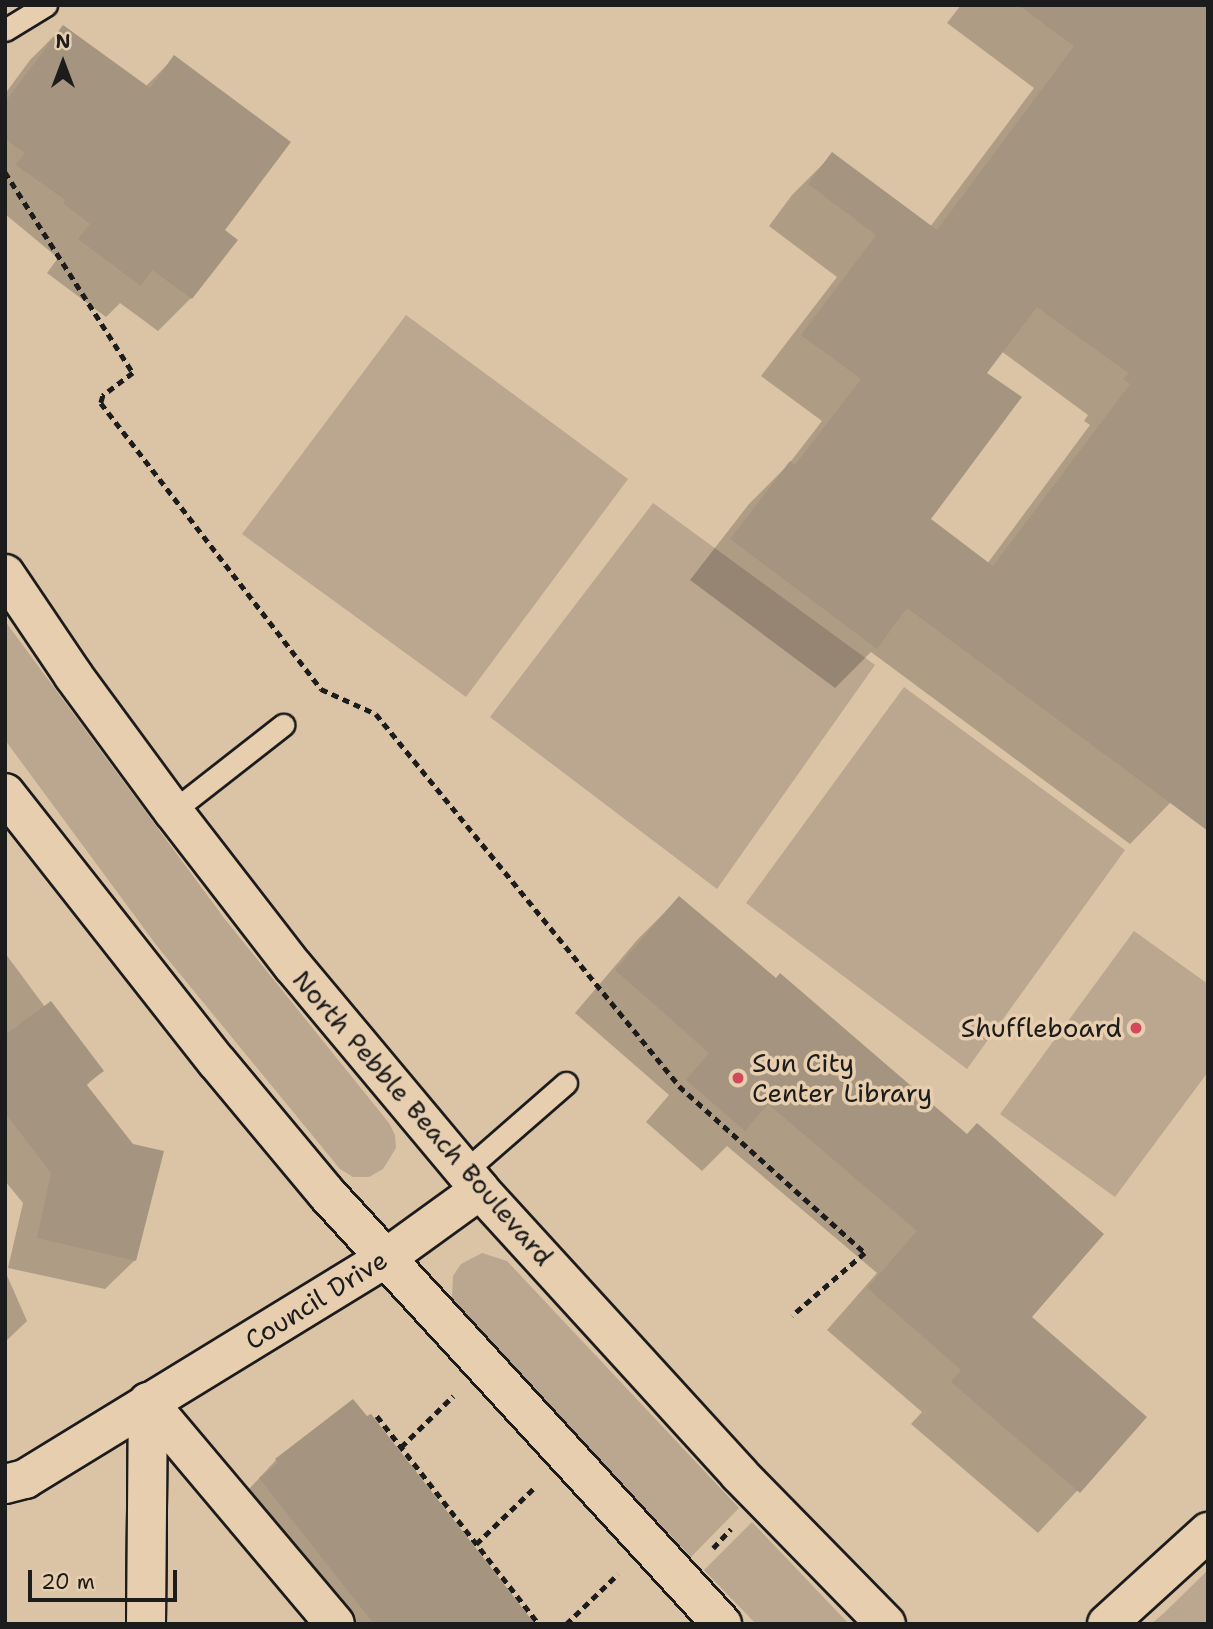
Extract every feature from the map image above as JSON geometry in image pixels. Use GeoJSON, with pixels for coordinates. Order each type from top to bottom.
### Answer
{"type":"FeatureCollection","features":[{"type":"Feature","properties":{"kind":"street","name":"North Pebble Beach Boulevard"},"geometry":{"type":"LineString","coordinates":[[5,574],[73,675],[173,811],[293,966],[473,1181],[739,1474],[886,1624]]}},
{"type":"Feature","properties":{"kind":"street"},"geometry":{"type":"LineString","coordinates":[[5,793],[217,1062],[327,1194],[722,1624]]}},
{"type":"Feature","properties":{"kind":"street","name":"Council Drive"},"geometry":{"type":"LineString","coordinates":[[5,1484],[25,1479],[386,1258],[473,1181]]}},
{"type":"Feature","properties":{"kind":"street"},"geometry":{"type":"LineString","coordinates":[[146,1624],[148,1402]]}},
{"type":"Feature","properties":{"kind":"street"},"geometry":{"type":"LineString","coordinates":[[148,1402],[335,1624]]}},
{"type":"Feature","properties":{"kind":"street"},"geometry":{"type":"LineString","coordinates":[[1107,1624],[1208,1532]]}},
{"type":"Feature","properties":{"kind":"lane"},"geometry":{"type":"LineString","coordinates":[[5,30],[46,5]]}},
{"type":"Feature","properties":{"kind":"lane"},"geometry":{"type":"LineString","coordinates":[[173,811],[283,725]]}},
{"type":"Feature","properties":{"kind":"lane"},"geometry":{"type":"LineString","coordinates":[[473,1181],[566,1083]]}},
{"type":"Feature","properties":{"kind":"path"},"geometry":{"type":"LineString","coordinates":[[5,172],[133,373],[103,396],[101,403],[321,689],[376,714],[679,1086],[865,1253],[792,1316]]}},
{"type":"Feature","properties":{"kind":"path"},"geometry":{"type":"LineString","coordinates":[[401,1447],[459,1391]]}},
{"type":"Feature","properties":{"kind":"path"},"geometry":{"type":"LineString","coordinates":[[377,1416],[538,1624]]}},
{"type":"Feature","properties":{"kind":"path"},"geometry":{"type":"LineString","coordinates":[[476,1544],[541,1482]]}},
{"type":"Feature","properties":{"kind":"path"},"geometry":{"type":"LineString","coordinates":[[708,1553],[737,1523]]}},
{"type":"Feature","properties":{"kind":"path"},"geometry":{"type":"LineString","coordinates":[[566,1624],[624,1569]]}},
{"type":"Feature","properties":{"kind":"shaded area"},"geometry":{"type":"Polygon","coordinates":[[[406,315],[628,479],[466,697],[242,534],[406,315]]]}},
{"type":"Feature","properties":{"kind":"shaded area"},"geometry":{"type":"Polygon","coordinates":[[[653,503],[875,665],[717,889],[490,717],[653,503]]]}},
{"type":"Feature","properties":{"kind":"shaded area"},"geometry":{"type":"Polygon","coordinates":[[[5,621],[224,918],[389,1123],[395,1135],[396,1148],[383,1169],[369,1177],[353,1177],[340,1169],[157,946],[5,740],[5,621]]]}},
{"type":"Feature","properties":{"kind":"shaded area"},"geometry":{"type":"Polygon","coordinates":[[[904,687],[1125,850],[967,1069],[746,903],[904,687]]]}},
{"type":"Feature","properties":{"kind":"shaded area","name":"Shuffleboard"},"geometry":{"type":"Polygon","coordinates":[[[1134,931],[1208,984],[1208,1072],[1115,1197],[1000,1114],[1134,931]]]}},
{"type":"Feature","properties":{"kind":"shaded area"},"geometry":{"type":"Polygon","coordinates":[[[482,1253],[507,1261],[739,1508],[691,1557],[458,1309],[452,1298],[453,1276],[461,1264],[482,1253]]]}},
{"type":"Feature","properties":{"kind":"shaded area"},"geometry":{"type":"Polygon","coordinates":[[[752,1522],[849,1624],[756,1624],[704,1570],[752,1522]]]}},
{"type":"Feature","properties":{"kind":"shaded area"},"geometry":{"type":"Polygon","coordinates":[[[1208,1570],[1208,1624],[1151,1624],[1164,1613],[1208,1570]]]}},
{"type":"Feature","properties":{"kind":"building"},"geometry":{"type":"Polygon","coordinates":[[[1018,5],[1208,5],[1208,831],[907,608],[877,649],[730,539],[790,461],[795,465],[861,379],[801,335],[876,235],[808,184],[832,152],[937,230],[1074,46],[1018,5]],[[1037,307],[987,373],[1022,397],[931,519],[993,566],[1130,384],[1123,379],[1128,373],[1037,307]]]}},
{"type":"Feature","properties":{"kind":"building"},"geometry":{"type":"Polygon","coordinates":[[[63,25],[150,88],[174,55],[291,142],[225,230],[238,240],[192,299],[152,270],[141,286],[78,239],[90,224],[63,203],[65,200],[16,165],[25,153],[5,139],[5,102],[63,25]]]}},
{"type":"Feature","properties":{"kind":"building"},"geometry":{"type":"Polygon","coordinates":[[[679,896],[776,978],[780,973],[967,1134],[977,1123],[1104,1234],[1032,1317],[1147,1417],[1080,1493],[951,1382],[961,1370],[867,1288],[917,1231],[768,1104],[745,1131],[686,1080],[709,1053],[615,970],[679,896]]]}},
{"type":"Feature","properties":{"kind":"building"},"geometry":{"type":"Polygon","coordinates":[[[51,1001],[104,1071],[86,1084],[133,1144],[164,1151],[136,1261],[37,1238],[51,1173],[5,1113],[5,1035],[51,1001]]]}},
{"type":"Feature","properties":{"kind":"building"},"geometry":{"type":"Polygon","coordinates":[[[353,1399],[367,1416],[371,1414],[535,1624],[374,1624],[259,1478],[278,1463],[275,1459],[353,1399]]]}},
{"type":"Feature","properties":{"kind":"place","name":"Shuffleboard"},"geometry":{"type":"Point","coordinates":[1136,1028]}},
{"type":"Feature","properties":{"kind":"place","name":"Sun City Center Library"},"geometry":{"type":"Point","coordinates":[738,1078]}}]}
